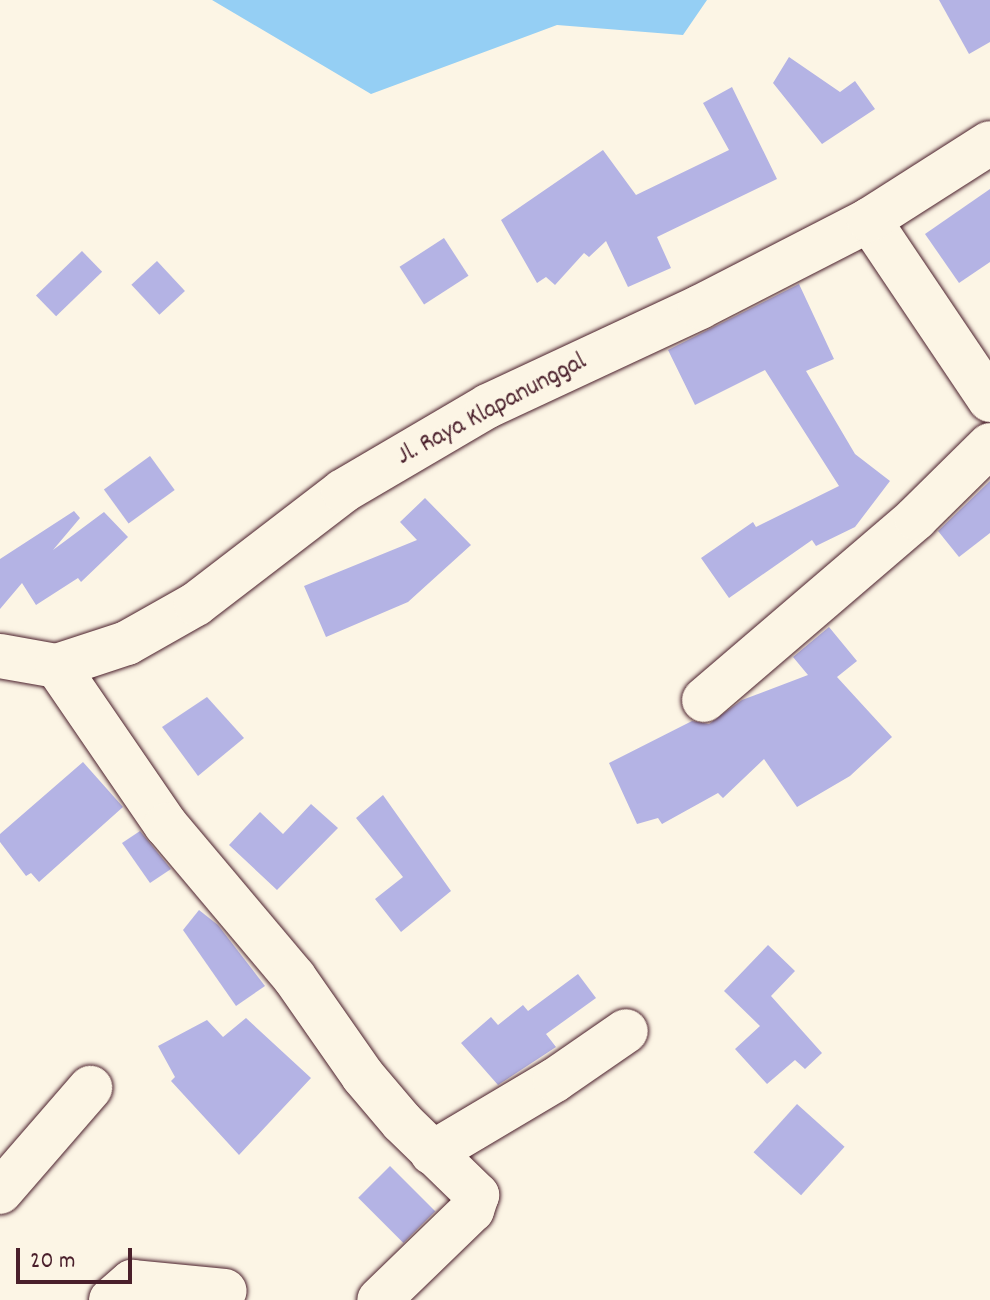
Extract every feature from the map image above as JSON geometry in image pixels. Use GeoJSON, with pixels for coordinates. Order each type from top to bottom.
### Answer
{"type":"FeatureCollection","features":[{"type":"Feature","properties":{"kind":"street","name":"Jl. Raya Klapanunggal"},"geometry":{"type":"LineString","coordinates":[[0,656],[57,666],[127,643],[196,604],[343,491],[488,406],[700,307],[869,220],[990,143]]}},
{"type":"Feature","properties":{"kind":"street"},"geometry":{"type":"LineString","coordinates":[[869,220],[990,400]]}},
{"type":"Feature","properties":{"kind":"street"},"geometry":{"type":"LineString","coordinates":[[704,700],[916,518],[990,445]]}},
{"type":"Feature","properties":{"kind":"street"},"geometry":{"type":"LineString","coordinates":[[57,666],[187,851],[294,977],[363,1076],[432,1153],[477,1195],[476,1203],[379,1300]]}},
{"type":"Feature","properties":{"kind":"street"},"geometry":{"type":"LineString","coordinates":[[432,1153],[555,1080],[626,1031]]}},
{"type":"Feature","properties":{"kind":"street"},"geometry":{"type":"LineString","coordinates":[[0,1192],[90,1088]]}},
{"type":"Feature","properties":{"kind":"street"},"geometry":{"type":"LineString","coordinates":[[111,1300],[132,1282],[225,1291]]}},
{"type":"Feature","properties":{"kind":"water"},"geometry":{"type":"Polygon","coordinates":[[[212,0],[707,0],[683,35],[557,25],[371,94],[212,0]]]}},
{"type":"Feature","properties":{"kind":"building"},"geometry":{"type":"Polygon","coordinates":[[[939,0],[990,0],[990,42],[969,54],[939,0]]]}},
{"type":"Feature","properties":{"kind":"building"},"geometry":{"type":"Polygon","coordinates":[[[789,57],[840,92],[855,81],[875,109],[822,144],[773,83],[789,57]]]}},
{"type":"Feature","properties":{"kind":"building"},"geometry":{"type":"Polygon","coordinates":[[[732,87],[777,179],[657,237],[671,268],[628,287],[606,241],[589,257],[584,253],[555,285],[546,277],[537,283],[501,220],[603,150],[636,195],[729,150],[703,103],[732,87]]]}},
{"type":"Feature","properties":{"kind":"building"},"geometry":{"type":"Polygon","coordinates":[[[990,189],[990,262],[959,283],[925,234],[990,189]]]}},
{"type":"Feature","properties":{"kind":"building"},"geometry":{"type":"Polygon","coordinates":[[[444,238],[469,276],[424,305],[400,267],[444,238]]]}},
{"type":"Feature","properties":{"kind":"building"},"geometry":{"type":"Polygon","coordinates":[[[82,251],[102,272],[56,316],[36,295],[82,251]]]}},
{"type":"Feature","properties":{"kind":"building"},"geometry":{"type":"Polygon","coordinates":[[[157,261],[185,291],[159,315],[131,285],[157,261]]]}},
{"type":"Feature","properties":{"kind":"building"},"geometry":{"type":"Polygon","coordinates":[[[799,284],[834,359],[806,371],[855,454],[890,481],[855,527],[816,546],[812,540],[729,598],[701,558],[753,522],[756,527],[839,486],[765,370],[695,405],[668,350],[799,284]]]}},
{"type":"Feature","properties":{"kind":"building"},"geometry":{"type":"Polygon","coordinates":[[[150,456],[175,490],[129,523],[104,490],[150,456]]]}},
{"type":"Feature","properties":{"kind":"building"},"geometry":{"type":"Polygon","coordinates":[[[990,481],[990,533],[959,557],[938,531],[990,481]]]}},
{"type":"Feature","properties":{"kind":"building"},"geometry":{"type":"Polygon","coordinates":[[[425,498],[471,545],[408,602],[326,637],[304,586],[417,540],[400,522],[425,498]]]}},
{"type":"Feature","properties":{"kind":"building"},"geometry":{"type":"Polygon","coordinates":[[[74,511],[80,518],[53,550],[104,512],[128,537],[81,582],[78,578],[36,605],[22,583],[0,609],[0,559],[74,511]]]}},
{"type":"Feature","properties":{"kind":"building"},"geometry":{"type":"Polygon","coordinates":[[[829,627],[857,661],[837,677],[892,737],[850,776],[797,807],[764,759],[723,798],[718,793],[662,824],[658,818],[637,824],[609,763],[692,721],[709,724],[742,700],[808,675],[793,657],[829,627]]]}},
{"type":"Feature","properties":{"kind":"building"},"geometry":{"type":"Polygon","coordinates":[[[207,697],[244,738],[198,776],[162,727],[207,697]]]}},
{"type":"Feature","properties":{"kind":"building"},"geometry":{"type":"Polygon","coordinates":[[[83,762],[123,807],[39,882],[31,873],[26,876],[0,842],[0,834],[83,762]]]}},
{"type":"Feature","properties":{"kind":"building"},"geometry":{"type":"Polygon","coordinates":[[[383,795],[451,891],[401,932],[375,899],[403,877],[356,818],[383,795]]]}},
{"type":"Feature","properties":{"kind":"building"},"geometry":{"type":"Polygon","coordinates":[[[311,804],[338,828],[277,890],[229,845],[260,812],[283,834],[311,804]]]}},
{"type":"Feature","properties":{"kind":"building"},"geometry":{"type":"Polygon","coordinates":[[[140,831],[171,869],[150,883],[122,843],[140,831]]]}},
{"type":"Feature","properties":{"kind":"building"},"geometry":{"type":"Polygon","coordinates":[[[199,910],[218,925],[265,986],[236,1006],[183,930],[199,910]]]}},
{"type":"Feature","properties":{"kind":"building"},"geometry":{"type":"Polygon","coordinates":[[[768,945],[795,971],[771,996],[822,1053],[805,1069],[795,1060],[767,1084],[735,1049],[760,1026],[724,991],[768,945]]]}},
{"type":"Feature","properties":{"kind":"building"},"geometry":{"type":"Polygon","coordinates":[[[578,974],[596,998],[546,1034],[556,1047],[498,1085],[461,1043],[491,1017],[498,1025],[523,1005],[528,1011],[578,974]]]}},
{"type":"Feature","properties":{"kind":"building"},"geometry":{"type":"Polygon","coordinates":[[[246,1018],[311,1078],[239,1155],[171,1081],[175,1077],[158,1046],[207,1020],[223,1037],[246,1018]]]}},
{"type":"Feature","properties":{"kind":"building"},"geometry":{"type":"Polygon","coordinates":[[[797,1104],[845,1147],[801,1195],[754,1152],[797,1104]]]}},
{"type":"Feature","properties":{"kind":"building"},"geometry":{"type":"Polygon","coordinates":[[[390,1166],[435,1211],[403,1243],[358,1198],[390,1166]]]}}]}
